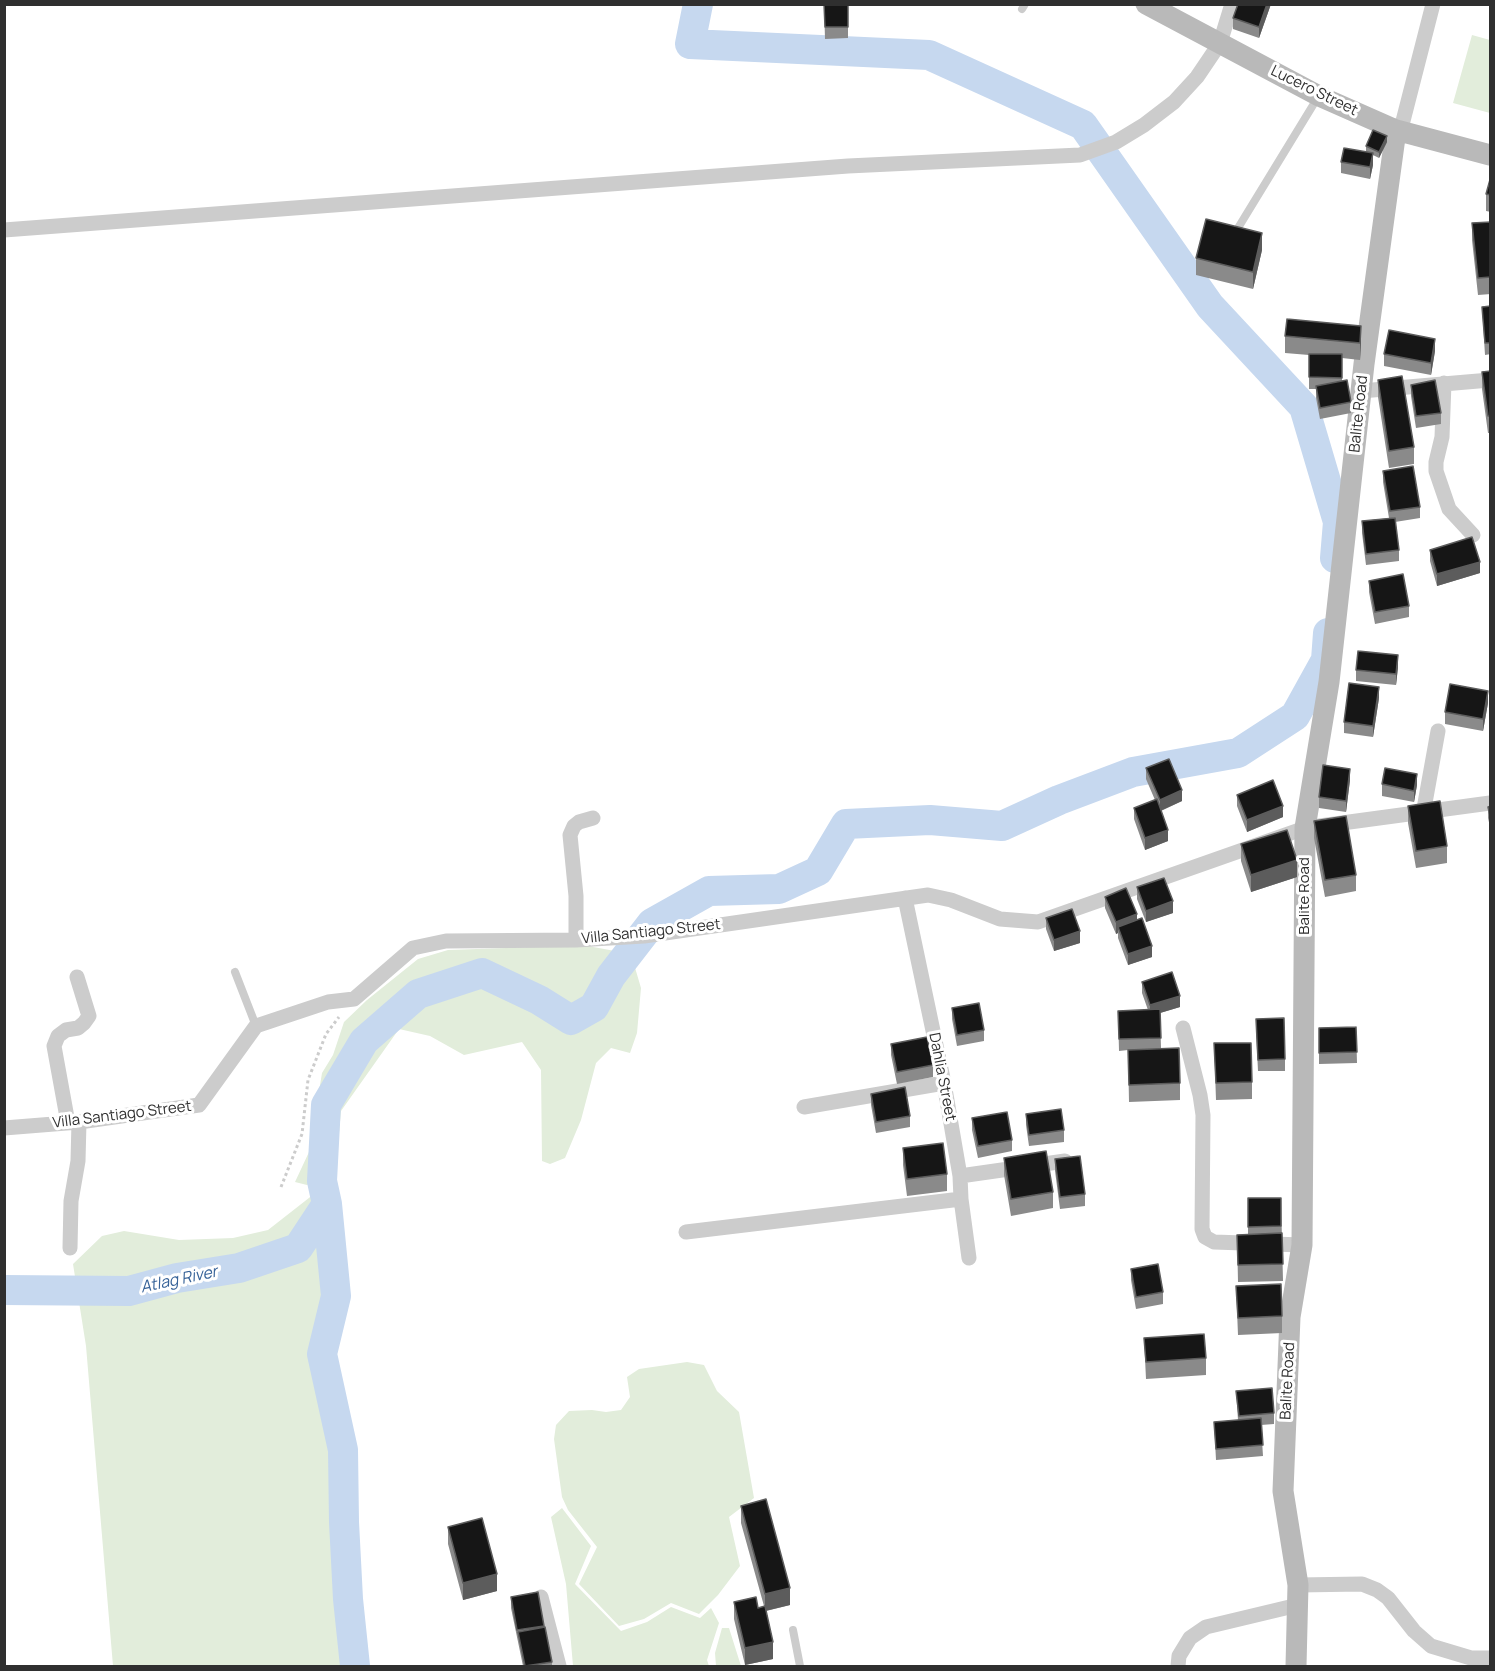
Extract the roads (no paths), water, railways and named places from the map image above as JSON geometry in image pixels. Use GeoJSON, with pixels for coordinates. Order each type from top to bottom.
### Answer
{"type":"FeatureCollection","features":[{"type":"Feature","properties":{"kind":"street","name":"Lucero Street"},"geometry":{"type":"LineString","coordinates":[[1146,4],[1319,96],[1396,130],[1491,155]]}},
{"type":"Feature","properties":{"kind":"street"},"geometry":{"type":"LineString","coordinates":[[4,230],[848,166],[1080,155],[1116,142],[1144,125],[1174,102],[1197,76],[1220,43],[1232,4]]}},
{"type":"Feature","properties":{"kind":"street"},"geometry":{"type":"LineString","coordinates":[[1396,130],[1404,121],[1433,4]]}},
{"type":"Feature","properties":{"kind":"street","name":"Balite Road"},"geometry":{"type":"LineString","coordinates":[[1296,1666],[1298,1595],[1283,1491],[1290,1317],[1302,1245],[1305,828],[1327,691],[1361,391],[1396,130]]}},
{"type":"Feature","properties":{"kind":"street"},"geometry":{"type":"LineString","coordinates":[[1361,391],[1444,382],[1491,380]]}},
{"type":"Feature","properties":{"kind":"street"},"geometry":{"type":"LineString","coordinates":[[1444,382],[1442,437],[1436,471],[1449,509],[1473,534]]}},
{"type":"Feature","properties":{"kind":"street"},"geometry":{"type":"LineString","coordinates":[[1423,814],[1438,731]]}},
{"type":"Feature","properties":{"kind":"street","name":"Villa Santiago Street"},"geometry":{"type":"LineString","coordinates":[[4,1128],[74,1123],[199,1105],[256,1026],[328,1002],[354,999],[413,948],[446,941],[576,940],[613,936],[644,936],[928,895],[951,900],[1000,919],[1038,922],[1305,828],[1423,814],[1491,803]]}},
{"type":"Feature","properties":{"kind":"street"},"geometry":{"type":"LineString","coordinates":[[576,940],[576,896],[570,835],[574,826],[593,818]]}},
{"type":"Feature","properties":{"kind":"street","name":"Dahlia Street"},"geometry":{"type":"LineString","coordinates":[[905,898],[944,1083],[960,1176],[969,1258]]}},
{"type":"Feature","properties":{"kind":"street"},"geometry":{"type":"LineString","coordinates":[[70,1248],[71,1201],[78,1161],[74,1123],[54,1046],[58,1036],[66,1030],[78,1028],[89,1016],[77,977]]}},
{"type":"Feature","properties":{"kind":"street"},"geometry":{"type":"LineString","coordinates":[[1183,1028],[1203,1115],[1202,1229],[1204,1237],[1214,1242],[1302,1245]]}},
{"type":"Feature","properties":{"kind":"street"},"geometry":{"type":"LineString","coordinates":[[804,1107],[944,1083]]}},
{"type":"Feature","properties":{"kind":"street"},"geometry":{"type":"LineString","coordinates":[[960,1176],[1065,1161]]}},
{"type":"Feature","properties":{"kind":"street"},"geometry":{"type":"LineString","coordinates":[[686,1232],[961,1199]]}},
{"type":"Feature","properties":{"kind":"street"},"geometry":{"type":"LineString","coordinates":[[1178,1666],[1179,1656],[1190,1638],[1206,1627],[1298,1595],[1362,1584],[1377,1590],[1388,1598],[1414,1631],[1431,1646],[1471,1658],[1491,1658]]}},
{"type":"Feature","properties":{"kind":"street"},"geometry":{"type":"LineString","coordinates":[[541,1597],[559,1666]]}},
{"type":"Feature","properties":{"kind":"lane"},"geometry":{"type":"LineString","coordinates":[[1238,228],[1319,96]]}},
{"type":"Feature","properties":{"kind":"lane"},"geometry":{"type":"LineString","coordinates":[[235,972],[256,1026]]}},
{"type":"Feature","properties":{"kind":"lane"},"geometry":{"type":"LineString","coordinates":[[793,1630],[801,1666]]}},
{"type":"Feature","properties":{"kind":"waterway"},"geometry":{"type":"LineString","coordinates":[[698,4],[690,44],[929,55],[1083,125],[1210,306],[1304,407],[1338,522],[1335,558]]}},
{"type":"Feature","properties":{"kind":"waterway"},"geometry":{"type":"LineString","coordinates":[[355,1666],[348,1599],[343,1450],[322,1354],[336,1296],[327,1204],[322,1181],[326,1105],[364,1041],[418,994],[482,973],[539,1000],[571,1020],[594,1007],[611,976],[652,923],[709,891],[779,889],[818,871],[846,824],[930,820],[1002,826],[1059,800],[1133,772],[1238,753],[1295,716],[1326,660],[1328,633]]}},
{"type":"Feature","properties":{"kind":"waterway","name":"Atlag River"},"geometry":{"type":"LineString","coordinates":[[4,1290],[129,1291],[177,1278],[239,1268],[298,1248],[327,1204]]}}]}
